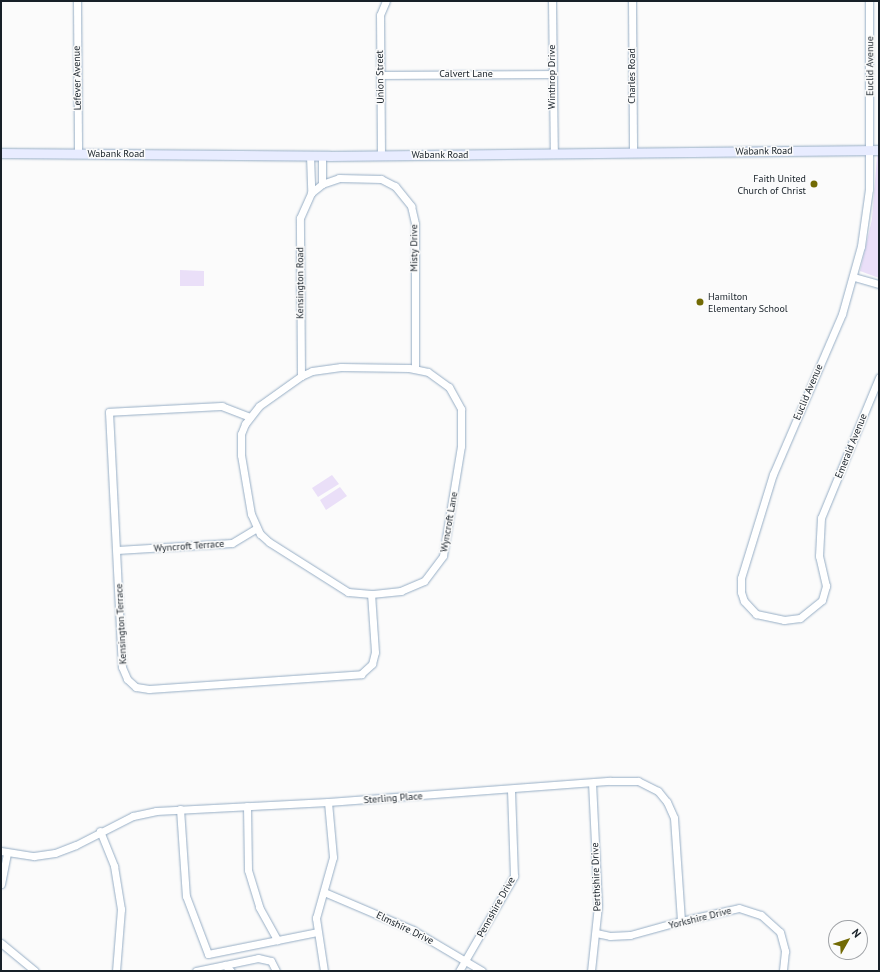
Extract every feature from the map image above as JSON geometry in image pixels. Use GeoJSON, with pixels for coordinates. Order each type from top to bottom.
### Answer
{"type":"FeatureCollection","features":[{"type":"Feature","properties":{"kind":"street","name":"Lefever Avenue"},"geometry":{"type":"LineString","coordinates":[[76,1],[78,154]]}},
{"type":"Feature","properties":{"kind":"street","name":"Union Street"},"geometry":{"type":"LineString","coordinates":[[381,155],[380,15],[386,1]]}},
{"type":"Feature","properties":{"kind":"street","name":"Winthrop Drive"},"geometry":{"type":"LineString","coordinates":[[552,1],[554,154]]}},
{"type":"Feature","properties":{"kind":"street","name":"Charles Road"},"geometry":{"type":"LineString","coordinates":[[632,1],[633,152]]}},
{"type":"Feature","properties":{"kind":"street","name":"Euclid Avenue"},"geometry":{"type":"LineString","coordinates":[[822,515],[819,528],[819,556],[826,586],[822,600],[800,618],[784,620],[756,614],[744,601],[740,592],[741,578],[773,474],[842,314],[854,277],[865,222],[874,150],[869,1]]}},
{"type":"Feature","properties":{"kind":"street","name":"Calvert Lane"},"geometry":{"type":"LineString","coordinates":[[380,75],[552,74]]}},
{"type":"Feature","properties":{"kind":"street","name":"Wabank Road"},"geometry":{"type":"LineString","coordinates":[[1,153],[381,155],[874,150]]}},
{"type":"Feature","properties":{"kind":"street","name":"Kensington Road"},"geometry":{"type":"LineString","coordinates":[[310,155],[312,193]]}},
{"type":"Feature","properties":{"kind":"street"},"geometry":{"type":"LineString","coordinates":[[322,155],[322,184]]}},
{"type":"Feature","properties":{"kind":"street","name":"Misty Drive"},"geometry":{"type":"LineString","coordinates":[[322,184],[339,178],[381,179],[395,186],[411,206],[415,224],[415,369]]}},
{"type":"Feature","properties":{"kind":"street","name":"Kensington Road"},"geometry":{"type":"LineString","coordinates":[[301,376],[300,218],[312,193],[322,184]]}},
{"type":"Feature","properties":{"kind":"street"},"geometry":{"type":"LineString","coordinates":[[854,277],[879,284]]}},
{"type":"Feature","properties":{"kind":"street","name":"Wyncroft Lane"},"geometry":{"type":"LineString","coordinates":[[341,367],[415,369],[428,372],[444,382],[455,396],[463,418],[460,457],[445,549],[431,574],[418,585],[401,591],[371,594],[348,592],[269,542],[257,528],[251,514],[241,455],[241,434],[250,417],[259,406],[301,376],[312,371],[341,367]]}},
{"type":"Feature","properties":{"kind":"street","name":"Emerald Avenue"},"geometry":{"type":"LineString","coordinates":[[822,515],[879,377]]}},
{"type":"Feature","properties":{"kind":"street","name":"Kensington Terrace"},"geometry":{"type":"LineString","coordinates":[[250,417],[222,406],[109,412],[122,667],[127,680],[142,689],[361,674],[372,664],[375,652],[371,594]]}},
{"type":"Feature","properties":{"kind":"street","name":"Wyncroft Terrace"},"geometry":{"type":"LineString","coordinates":[[117,550],[232,543],[257,528]]}},
{"type":"Feature","properties":{"kind":"street","name":"Sterling Place"},"geometry":{"type":"LineString","coordinates":[[4,852],[34,856],[55,853],[76,845],[100,831],[144,812],[328,802],[638,781],[658,791],[667,802],[674,818],[681,921]]}},
{"type":"Feature","properties":{"kind":"street","name":"Perthshire Drive"},"geometry":{"type":"LineString","coordinates":[[591,971],[596,933],[598,882],[592,784]]}},
{"type":"Feature","properties":{"kind":"street","name":"Pennshire Drive"},"geometry":{"type":"LineString","coordinates":[[458,971],[466,961],[514,876],[510,789]]}},
{"type":"Feature","properties":{"kind":"street"},"geometry":{"type":"LineString","coordinates":[[323,970],[317,932],[317,910],[324,892],[333,857],[328,802]]}},
{"type":"Feature","properties":{"kind":"street"},"geometry":{"type":"LineString","coordinates":[[247,806],[248,870],[259,907],[277,940]]}},
{"type":"Feature","properties":{"kind":"street"},"geometry":{"type":"LineString","coordinates":[[180,809],[186,896],[208,954],[317,932]]}},
{"type":"Feature","properties":{"kind":"street"},"geometry":{"type":"LineString","coordinates":[[100,831],[114,866],[121,909],[116,971]]}},
{"type":"Feature","properties":{"kind":"street"},"geometry":{"type":"LineString","coordinates":[[1,884],[4,852]]}},
{"type":"Feature","properties":{"kind":"street","name":"Elmshire Drive"},"geometry":{"type":"LineString","coordinates":[[324,892],[414,930],[482,971]]}},
{"type":"Feature","properties":{"kind":"street","name":"Yorkshire Drive"},"geometry":{"type":"LineString","coordinates":[[596,933],[610,936],[630,935],[729,909],[739,908],[761,915],[774,924],[783,937],[785,951],[783,971]]}},
{"type":"Feature","properties":{"kind":"street"},"geometry":{"type":"LineString","coordinates":[[1,943],[35,971]]}},
{"type":"Feature","properties":{"kind":"street"},"geometry":{"type":"LineString","coordinates":[[196,971],[263,958],[270,961],[276,971]]}},
{"type":"Feature","properties":{"kind":"street"},"geometry":{"type":"LineString","coordinates":[[226,965],[231,971]]}},
{"type":"Feature","properties":{"kind":"shaded area"},"geometry":{"type":"Polygon","coordinates":[[[877,156],[879,156],[879,278],[860,271],[872,219],[877,156]]]}},
{"type":"Feature","properties":{"kind":"shaded area"},"geometry":{"type":"Polygon","coordinates":[[[180,270],[204,271],[204,286],[180,286],[180,270]]]}},
{"type":"Feature","properties":{"kind":"shaded area"},"geometry":{"type":"Polygon","coordinates":[[[332,475],[339,484],[318,497],[312,488],[332,475]]]}},
{"type":"Feature","properties":{"kind":"shaded area"},"geometry":{"type":"Polygon","coordinates":[[[340,487],[347,496],[326,510],[320,500],[340,487]]]}},
{"type":"Feature","properties":{"kind":"place","name":"Faith United Church of Christ"},"geometry":{"type":"Point","coordinates":[814,184]}},
{"type":"Feature","properties":{"kind":"place","name":"Hamilton Elementary School"},"geometry":{"type":"Point","coordinates":[700,302]}}]}
